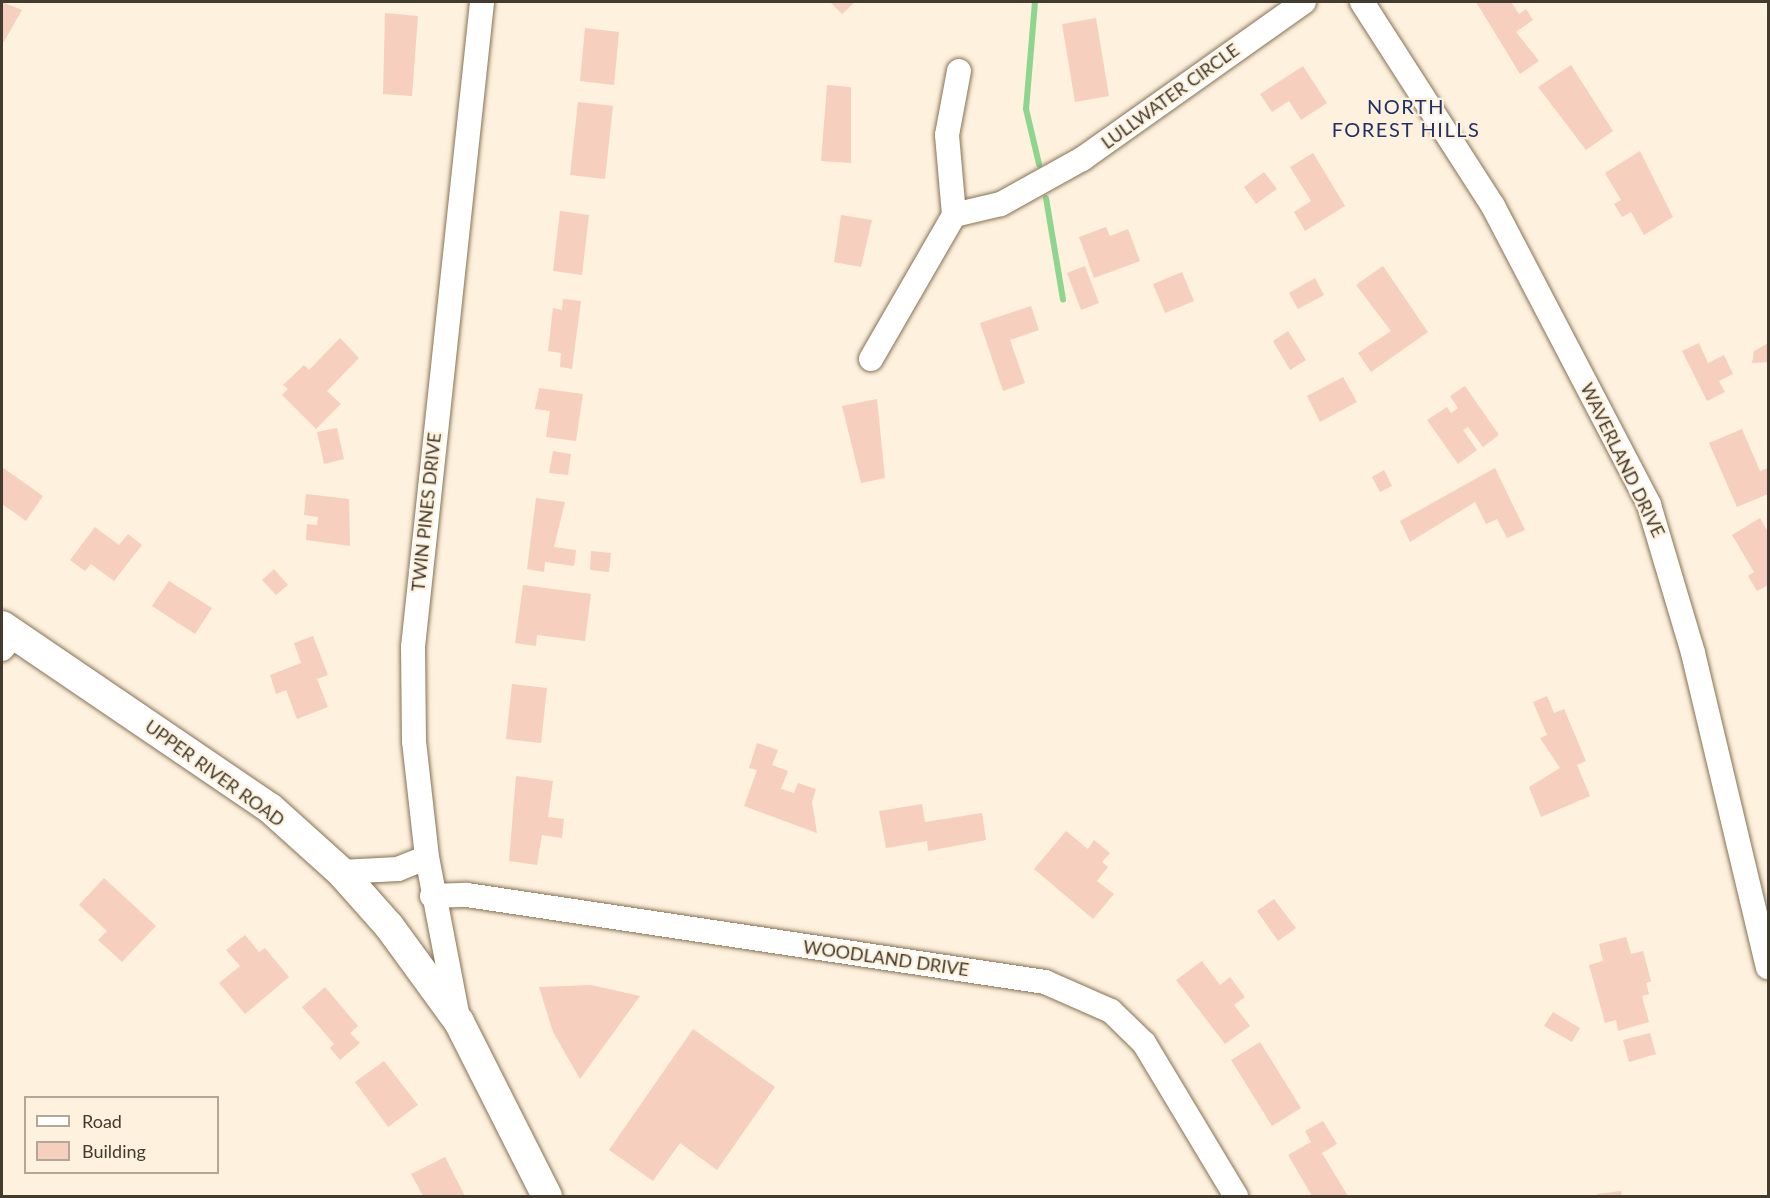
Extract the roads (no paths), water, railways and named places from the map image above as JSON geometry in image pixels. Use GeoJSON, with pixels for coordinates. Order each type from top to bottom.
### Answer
{"type":"FeatureCollection","features":[{"type":"Feature","properties":{"kind":"street","name":"TWIN PINES DRIVE"},"geometry":{"type":"LineString","coordinates":[[459,1022],[432,896],[427,857],[414,741],[413,647],[482,2]]}},
{"type":"Feature","properties":{"kind":"street","name":"LULLWATER CIRCLE"},"geometry":{"type":"LineString","coordinates":[[954,215],[1001,204],[1082,159],[1304,2]]}},
{"type":"Feature","properties":{"kind":"street","name":"WAVERLAND DRIVE"},"geometry":{"type":"LineString","coordinates":[[1362,2],[1493,206],[1649,506],[1693,653],[1761,911],[1768,967]]}},
{"type":"Feature","properties":{"kind":"street"},"geometry":{"type":"LineString","coordinates":[[871,359],[954,215],[947,135],[959,71]]}},
{"type":"Feature","properties":{"kind":"street","name":"UPPER RIVER ROAD"},"geometry":{"type":"LineString","coordinates":[[6,637],[262,802],[341,872],[389,926],[459,1022],[547,1197]]}},
{"type":"Feature","properties":{"kind":"street"},"geometry":{"type":"LineString","coordinates":[[341,872],[398,869],[427,857]]}},
{"type":"Feature","properties":{"kind":"street","name":"WOODLAND DRIVE"},"geometry":{"type":"LineString","coordinates":[[432,896],[466,895],[993,972],[1055,986],[1111,1011],[1144,1043],[1236,1197]]}},
{"type":"Feature","properties":{"kind":"waterway"},"geometry":{"type":"LineString","coordinates":[[1035,2],[1026,109],[1039,164]]}},
{"type":"Feature","properties":{"kind":"waterway"},"geometry":{"type":"LineString","coordinates":[[1046,198],[1063,300]]}},
{"type":"Feature","properties":{"kind":"district","name":"NORTH FOREST HILLS"},"geometry":{"type":"Point","coordinates":[1406,118]}}]}
